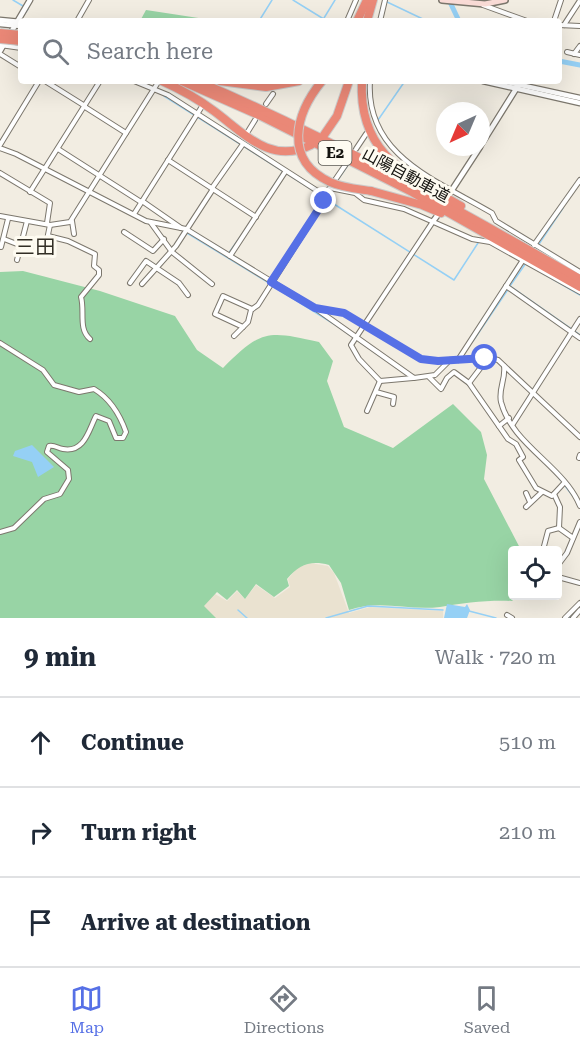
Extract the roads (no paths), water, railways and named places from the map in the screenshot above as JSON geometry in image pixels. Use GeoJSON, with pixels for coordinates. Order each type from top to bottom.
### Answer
{"type":"FeatureCollection","features":[{"type":"Feature","properties":{"kind":"highway"},"geometry":{"type":"LineString","coordinates":[[362,18],[371,0]]}},
{"type":"Feature","properties":{"kind":"highway"},"geometry":{"type":"LineString","coordinates":[[369,18],[371,0]]}},
{"type":"Feature","properties":{"kind":"highway"},"geometry":{"type":"LineString","coordinates":[[0,33],[18,35]]}},
{"type":"Feature","properties":{"kind":"highway"},"geometry":{"type":"LineString","coordinates":[[1,43],[18,41]]}},
{"type":"Feature","properties":{"kind":"highway","name":"山陽自動車道"},"geometry":{"type":"LineString","coordinates":[[189,84],[261,116],[487,227],[580,287]]}},
{"type":"Feature","properties":{"kind":"highway","name":"山陽自動車道"},"geometry":{"type":"LineString","coordinates":[[203,84],[328,142],[580,279]]}},
{"type":"Feature","properties":{"kind":"highway"},"geometry":{"type":"LineString","coordinates":[[243,84],[266,87],[282,84]]}},
{"type":"Feature","properties":{"kind":"highway"},"geometry":{"type":"LineString","coordinates":[[320,84],[308,98],[299,119],[298,140],[308,165],[321,177],[343,187],[371,191],[422,205],[487,227]]}},
{"type":"Feature","properties":{"kind":"highway"},"geometry":{"type":"LineString","coordinates":[[324,135],[337,116],[348,84]]}},
{"type":"Feature","properties":{"kind":"highway"},"geometry":{"type":"LineString","coordinates":[[362,84],[367,126],[386,158],[487,227]]}},
{"type":"Feature","properties":{"kind":"highway"},"geometry":{"type":"LineString","coordinates":[[156,87],[203,103],[264,148],[291,152],[311,145]]}},
{"type":"Feature","properties":{"kind":"main road"},"geometry":{"type":"LineString","coordinates":[[442,0],[486,3],[505,0]]}},
{"type":"Feature","properties":{"kind":"street"},"geometry":{"type":"LineString","coordinates":[[21,18],[30,0]]}},
{"type":"Feature","properties":{"kind":"street"},"geometry":{"type":"LineString","coordinates":[[78,18],[89,0]]}},
{"type":"Feature","properties":{"kind":"street"},"geometry":{"type":"LineString","coordinates":[[348,18],[356,0]]}},
{"type":"Feature","properties":{"kind":"street"},"geometry":{"type":"LineString","coordinates":[[555,18],[561,0]]}},
{"type":"Feature","properties":{"kind":"street"},"geometry":{"type":"LineString","coordinates":[[382,18],[385,1]]}},
{"type":"Feature","properties":{"kind":"street"},"geometry":{"type":"LineString","coordinates":[[579,2],[563,24],[580,26]]}},
{"type":"Feature","properties":{"kind":"street"},"geometry":{"type":"LineString","coordinates":[[486,3],[502,14],[516,18]]}},
{"type":"Feature","properties":{"kind":"street"},"geometry":{"type":"LineString","coordinates":[[500,18],[502,14]]}},
{"type":"Feature","properties":{"kind":"street"},"geometry":{"type":"LineString","coordinates":[[0,22],[18,24]]}},
{"type":"Feature","properties":{"kind":"street"},"geometry":{"type":"LineString","coordinates":[[18,24],[1,43],[0,52],[18,65]]}},
{"type":"Feature","properties":{"kind":"street"},"geometry":{"type":"LineString","coordinates":[[1,43],[18,47]]}},
{"type":"Feature","properties":{"kind":"street"},"geometry":{"type":"LineString","coordinates":[[574,54],[580,46]]}},
{"type":"Feature","properties":{"kind":"street"},"geometry":{"type":"LineString","coordinates":[[567,52],[580,55]]}},
{"type":"Feature","properties":{"kind":"street"},"geometry":{"type":"LineString","coordinates":[[37,84],[0,147],[151,223],[184,229]]}},
{"type":"Feature","properties":{"kind":"street"},"geometry":{"type":"LineString","coordinates":[[50,84],[126,133]]}},
{"type":"Feature","properties":{"kind":"street"},"geometry":{"type":"LineString","coordinates":[[30,192],[98,84]]}},
{"type":"Feature","properties":{"kind":"street"},"geometry":{"type":"LineString","coordinates":[[370,84],[369,96],[374,123],[385,142],[401,159],[451,192],[492,213],[496,221],[580,272]]}},
{"type":"Feature","properties":{"kind":"street"},"geometry":{"type":"LineString","coordinates":[[490,130],[519,85],[580,101]]}},
{"type":"Feature","properties":{"kind":"street"},"geometry":{"type":"LineString","coordinates":[[74,234],[72,220],[156,87],[284,173],[324,196]]}},
{"type":"Feature","properties":{"kind":"street"},"geometry":{"type":"LineString","coordinates":[[266,104],[273,94]]}},
{"type":"Feature","properties":{"kind":"street"},"geometry":{"type":"LineString","coordinates":[[134,214],[201,108]]}},
{"type":"Feature","properties":{"kind":"street"},"geometry":{"type":"LineString","coordinates":[[247,133],[255,120]]}},
{"type":"Feature","properties":{"kind":"street"},"geometry":{"type":"LineString","coordinates":[[356,149],[366,134]]}},
{"type":"Feature","properties":{"kind":"street"},"geometry":{"type":"LineString","coordinates":[[142,284],[154,267],[171,250],[241,144]]}},
{"type":"Feature","properties":{"kind":"street"},"geometry":{"type":"LineString","coordinates":[[58,150],[229,255],[270,283],[315,308],[413,378]]}},
{"type":"Feature","properties":{"kind":"street"},"geometry":{"type":"LineString","coordinates":[[451,192],[474,156]]}},
{"type":"Feature","properties":{"kind":"street"},"geometry":{"type":"LineString","coordinates":[[169,161],[255,217]]}},
{"type":"Feature","properties":{"kind":"street"},"geometry":{"type":"LineString","coordinates":[[234,336],[248,322],[252,309],[346,164]]}},
{"type":"Feature","properties":{"kind":"street"},"geometry":{"type":"LineString","coordinates":[[0,173],[51,205],[45,249]]}},
{"type":"Feature","properties":{"kind":"street"},"geometry":{"type":"LineString","coordinates":[[229,255],[284,173]]}},
{"type":"Feature","properties":{"kind":"street"},"geometry":{"type":"LineString","coordinates":[[536,246],[580,180]]}},
{"type":"Feature","properties":{"kind":"street"},"geometry":{"type":"LineString","coordinates":[[330,188],[355,193],[364,200],[435,218],[472,239],[490,242],[580,292]]}},
{"type":"Feature","properties":{"kind":"street"},"geometry":{"type":"LineString","coordinates":[[0,216],[48,224],[72,220]]}},
{"type":"Feature","properties":{"kind":"street"},"geometry":{"type":"LineString","coordinates":[[435,218],[351,346],[374,377],[380,381],[428,376],[447,365],[450,360]]}},
{"type":"Feature","properties":{"kind":"street"},"geometry":{"type":"LineString","coordinates":[[1,247],[8,219]]}},
{"type":"Feature","properties":{"kind":"street"},"geometry":{"type":"LineString","coordinates":[[17,260],[27,221]]}},
{"type":"Feature","properties":{"kind":"street"},"geometry":{"type":"LineString","coordinates":[[151,223],[171,250],[212,284]]}},
{"type":"Feature","properties":{"kind":"street"},"geometry":{"type":"LineString","coordinates":[[124,231],[153,251],[164,239]]}},
{"type":"Feature","properties":{"kind":"street"},"geometry":{"type":"LineString","coordinates":[[2,236],[22,246]]}},
{"type":"Feature","properties":{"kind":"street"},"geometry":{"type":"LineString","coordinates":[[48,236],[68,241],[94,254],[94,266],[99,270],[99,275],[81,297],[84,305],[82,327],[84,334],[90,339]]}},
{"type":"Feature","properties":{"kind":"street"},"geometry":{"type":"LineString","coordinates":[[130,283],[146,261],[179,283],[189,295]]}},
{"type":"Feature","properties":{"kind":"street"},"geometry":{"type":"LineString","coordinates":[[458,360],[525,261]]}},
{"type":"Feature","properties":{"kind":"street"},"geometry":{"type":"LineString","coordinates":[[508,288],[580,338]]}},
{"type":"Feature","properties":{"kind":"street"},"geometry":{"type":"LineString","coordinates":[[243,327],[214,314],[223,296],[252,309]]}},
{"type":"Feature","properties":{"kind":"street"},"geometry":{"type":"LineString","coordinates":[[315,308],[344,313],[416,357],[429,361],[493,358],[504,365],[580,437]]}},
{"type":"Feature","properties":{"kind":"street"},"geometry":{"type":"LineString","coordinates":[[513,424],[580,319]]}},
{"type":"Feature","properties":{"kind":"street"},"geometry":{"type":"LineString","coordinates":[[0,343],[43,370],[54,385],[79,392],[94,389],[101,393],[117,412],[126,432],[123,438],[116,438],[109,421],[96,416],[89,435],[83,441],[68,450],[49,446],[47,452],[69,473],[60,494],[40,501],[14,528],[0,532]]}},
{"type":"Feature","properties":{"kind":"street"},"geometry":{"type":"LineString","coordinates":[[469,383],[485,358]]}},
{"type":"Feature","properties":{"kind":"street"},"geometry":{"type":"LineString","coordinates":[[504,365],[500,392],[508,419],[579,503]]}},
{"type":"Feature","properties":{"kind":"street"},"geometry":{"type":"LineString","coordinates":[[428,376],[441,390],[447,378],[454,372],[469,383],[508,439],[516,444],[523,457],[519,460],[530,481],[542,492],[552,496],[563,484]]}},
{"type":"Feature","properties":{"kind":"street"},"geometry":{"type":"LineString","coordinates":[[367,411],[380,381]]}},
{"type":"Feature","properties":{"kind":"street"},"geometry":{"type":"LineString","coordinates":[[376,392],[394,397],[393,404]]}},
{"type":"Feature","properties":{"kind":"street"},"geometry":{"type":"LineString","coordinates":[[499,426],[508,419]]}},
{"type":"Feature","properties":{"kind":"street"},"geometry":{"type":"LineString","coordinates":[[525,507],[542,492]]}},
{"type":"Feature","properties":{"kind":"street"},"geometry":{"type":"LineString","coordinates":[[526,493],[530,502]]}},
{"type":"Feature","properties":{"kind":"street"},"geometry":{"type":"LineString","coordinates":[[554,494],[560,507],[559,528]]}},
{"type":"Feature","properties":{"kind":"street"},"geometry":{"type":"LineString","coordinates":[[562,558],[580,522]]}},
{"type":"Feature","properties":{"kind":"street"},"geometry":{"type":"LineString","coordinates":[[559,528],[573,538]]}},
{"type":"Feature","properties":{"kind":"street"},"geometry":{"type":"LineString","coordinates":[[544,546],[548,531],[559,528]]}},
{"type":"Feature","properties":{"kind":"street"},"geometry":{"type":"LineString","coordinates":[[562,578],[580,583]]}},
{"type":"Feature","properties":{"kind":"street"},"geometry":{"type":"LineString","coordinates":[[565,618],[580,603]]}},
{"type":"Feature","properties":{"kind":"street"},"geometry":{"type":"LineString","coordinates":[[573,618],[580,610]]}},
{"type":"Feature","properties":{"kind":"street"},"geometry":{"type":"LineString","coordinates":[[507,615],[512,618]]}},
{"type":"Feature","properties":{"kind":"water"},"geometry":{"type":"Polygon","coordinates":[[[32,445],[54,467],[38,477],[32,462],[13,456],[15,451],[32,445]]]}},
{"type":"Feature","properties":{"kind":"water"},"geometry":{"type":"Polygon","coordinates":[[[447,604],[465,607],[467,604],[470,610],[467,618],[444,618],[447,604]]]}},
{"type":"Feature","properties":{"kind":"waterway"},"geometry":{"type":"LineString","coordinates":[[13,0],[23,6]]}},
{"type":"Feature","properties":{"kind":"waterway"},"geometry":{"type":"LineString","coordinates":[[261,18],[272,0]]}},
{"type":"Feature","properties":{"kind":"waterway"},"geometry":{"type":"LineString","coordinates":[[293,0],[322,18]]}},
{"type":"Feature","properties":{"kind":"waterway"},"geometry":{"type":"LineString","coordinates":[[324,18],[335,0]]}},
{"type":"Feature","properties":{"kind":"waterway"},"geometry":{"type":"LineString","coordinates":[[449,0],[458,18]]}},
{"type":"Feature","properties":{"kind":"waterway"},"geometry":{"type":"LineString","coordinates":[[385,1],[421,18]]}},
{"type":"Feature","properties":{"kind":"waterway"},"geometry":{"type":"LineString","coordinates":[[23,16],[28,9]]}},
{"type":"Feature","properties":{"kind":"waterway"},"geometry":{"type":"LineString","coordinates":[[562,62],[580,65]]}},
{"type":"Feature","properties":{"kind":"waterway"},"geometry":{"type":"LineString","coordinates":[[378,120],[403,84]]}},
{"type":"Feature","properties":{"kind":"waterway"},"geometry":{"type":"LineString","coordinates":[[164,96],[322,196]]}},
{"type":"Feature","properties":{"kind":"waterway"},"geometry":{"type":"LineString","coordinates":[[253,127],[257,121]]}},
{"type":"Feature","properties":{"kind":"waterway"},"geometry":{"type":"LineString","coordinates":[[357,150],[367,136]]}},
{"type":"Feature","properties":{"kind":"waterway"},"geometry":{"type":"LineString","coordinates":[[337,181],[348,165]]}},
{"type":"Feature","properties":{"kind":"waterway"},"geometry":{"type":"LineString","coordinates":[[265,199],[282,173]]}},
{"type":"Feature","properties":{"kind":"waterway"},"geometry":{"type":"LineString","coordinates":[[326,198],[331,190]]}},
{"type":"Feature","properties":{"kind":"waterway"},"geometry":{"type":"LineString","coordinates":[[326,199],[454,280],[478,243]]}},
{"type":"Feature","properties":{"kind":"waterway"},"geometry":{"type":"LineString","coordinates":[[539,244],[563,208]]}},
{"type":"Feature","properties":{"kind":"waterway"},"geometry":{"type":"LineString","coordinates":[[228,254],[248,226]]}},
{"type":"Feature","properties":{"kind":"waterway"},"geometry":{"type":"LineString","coordinates":[[187,233],[269,283]]}},
{"type":"Feature","properties":{"kind":"waterway"},"geometry":{"type":"LineString","coordinates":[[526,263],[510,286],[580,335]]}},
{"type":"Feature","properties":{"kind":"waterway"},"geometry":{"type":"LineString","coordinates":[[544,274],[580,295]]}},
{"type":"Feature","properties":{"kind":"waterway"},"geometry":{"type":"LineString","coordinates":[[273,286],[334,324],[401,371]]}},
{"type":"Feature","properties":{"kind":"waterway"},"geometry":{"type":"LineString","coordinates":[[473,341],[509,288]]}},
{"type":"Feature","properties":{"kind":"waterway"},"geometry":{"type":"LineString","coordinates":[[458,361],[471,360]]}},
{"type":"Feature","properties":{"kind":"waterway"},"geometry":{"type":"LineString","coordinates":[[499,401],[500,385]]}},
{"type":"Feature","properties":{"kind":"waterway"},"geometry":{"type":"LineString","coordinates":[[559,478],[572,495]]}},
{"type":"Feature","properties":{"kind":"waterway"},"geometry":{"type":"LineString","coordinates":[[326,618],[368,606],[443,610]]}},
{"type":"Feature","properties":{"kind":"waterway"},"geometry":{"type":"LineString","coordinates":[[569,618],[580,606]]}},
{"type":"Feature","properties":{"kind":"waterway"},"geometry":{"type":"LineString","coordinates":[[238,610],[247,618]]}},
{"type":"Feature","properties":{"kind":"waterway"},"geometry":{"type":"LineString","coordinates":[[469,611],[496,618]]}},
{"type":"Feature","properties":{"kind":"district","name":"三田"},"geometry":{"type":"Point","coordinates":[35,247]}}]}
